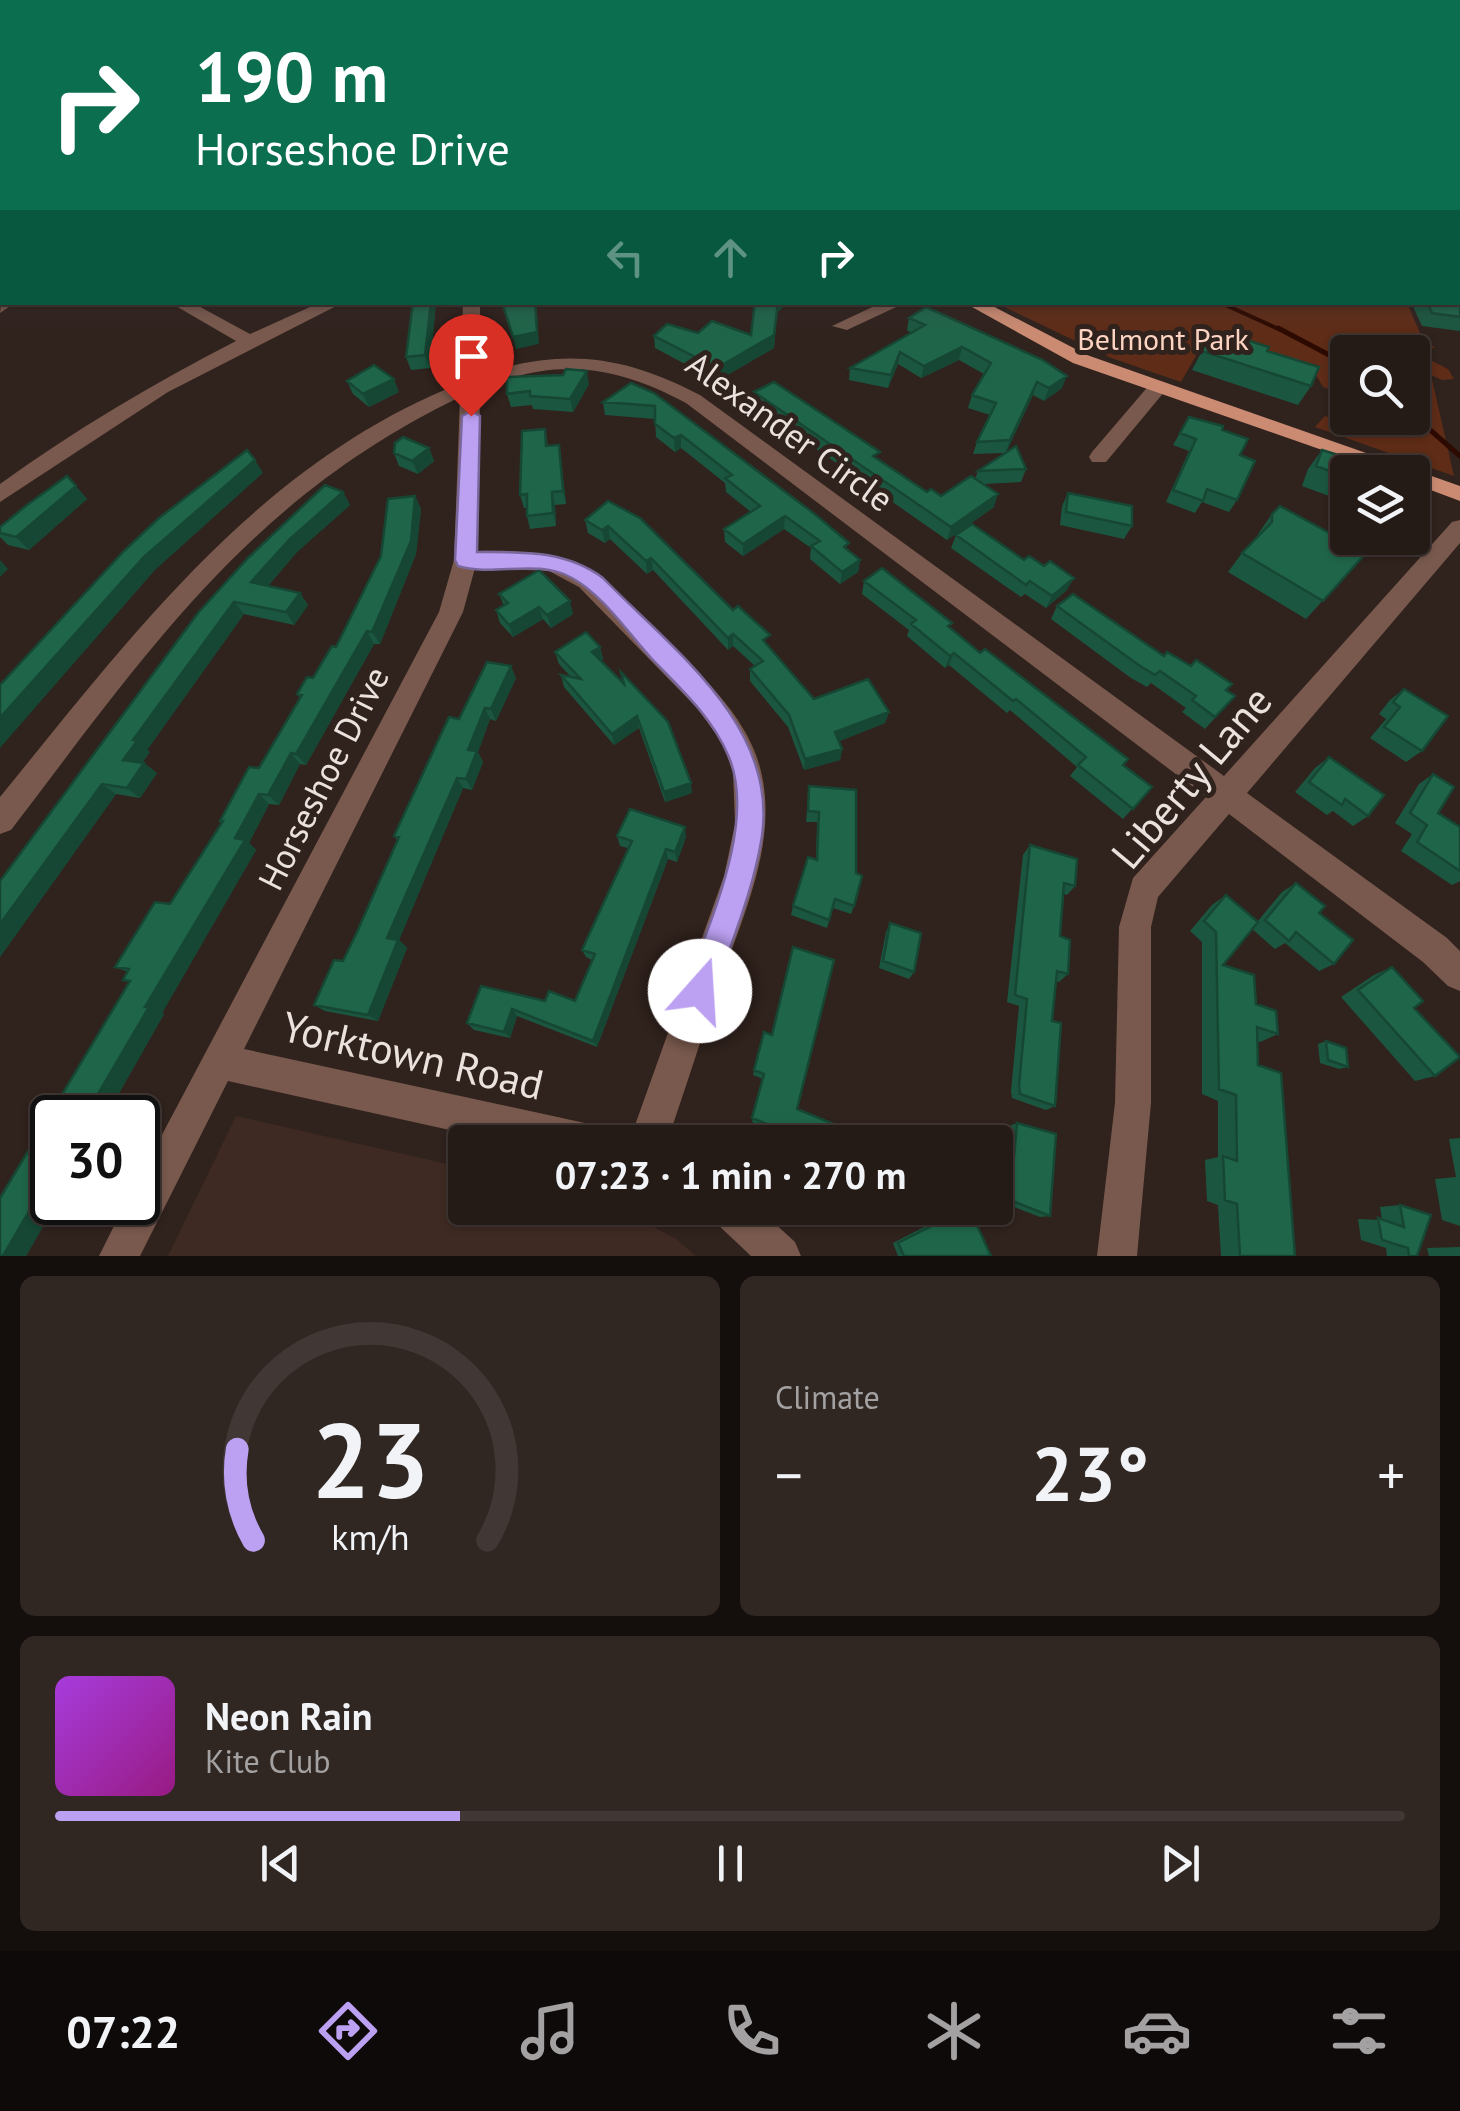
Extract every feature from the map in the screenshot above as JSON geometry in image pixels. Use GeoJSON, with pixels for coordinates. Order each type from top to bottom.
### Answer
{"type":"FeatureCollection","features":[{"type":"Feature","properties":{"kind":"main road"},"geometry":{"type":"LineString","coordinates":[[978,305],[1080,358],[1355,455]]}},
{"type":"Feature","properties":{"kind":"main road"},"geometry":{"type":"LineString","coordinates":[[1430,483],[1460,494]]}},
{"type":"Feature","properties":{"kind":"street"},"geometry":{"type":"LineString","coordinates":[[183,305],[249,341]]}},
{"type":"Feature","properties":{"kind":"street"},"geometry":{"type":"LineString","coordinates":[[0,495],[116,415],[249,341],[329,305]]}},
{"type":"Feature","properties":{"kind":"street","name":"Horseshoe Drive"},"geometry":{"type":"LineString","coordinates":[[119,1256],[451,612],[466,560],[472,305]]}},
{"type":"Feature","properties":{"kind":"street"},"geometry":{"type":"LineString","coordinates":[[841,326],[892,305]]}},
{"type":"Feature","properties":{"kind":"street","name":"Alexander Circle"},"geometry":{"type":"LineString","coordinates":[[0,820],[163,616],[255,522],[342,455],[472,381],[548,364],[628,368],[666,382],[1435,950],[1460,974]]}},
{"type":"Feature","properties":{"kind":"street"},"geometry":{"type":"LineString","coordinates":[[1098,457],[1158,387]]}},
{"type":"Feature","properties":{"kind":"street","name":"Liberty Lane"},"geometry":{"type":"LineString","coordinates":[[1118,1256],[1133,1103],[1138,904],[1144,889],[1460,528]]}},
{"type":"Feature","properties":{"kind":"street"},"geometry":{"type":"LineString","coordinates":[[466,560],[536,560],[577,570],[710,703],[738,748],[747,772],[749,832],[738,878],[654,1125]]}},
{"type":"Feature","properties":{"kind":"street","name":"Yorktown Road"},"geometry":{"type":"LineString","coordinates":[[220,1061],[508,1125]]}},
{"type":"Feature","properties":{"kind":"street"},"geometry":{"type":"LineString","coordinates":[[746,1225],[780,1256]]}},
{"type":"Feature","properties":{"kind":"shaded area"},"geometry":{"type":"Polygon","coordinates":[[[236,1116],[448,1164],[448,1225],[650,1225],[696,1256],[168,1256],[236,1116]]]}},
{"type":"Feature","properties":{"kind":"green space","name":"Belmont Park"},"geometry":{"type":"Polygon","coordinates":[[[1000,305],[1408,305],[1421,335],[1330,335],[1330,389],[1298,362],[1209,333],[1181,382],[1111,358],[1000,305]]]}},
{"type":"Feature","properties":{"kind":"green space","name":"Belmont Park"},"geometry":{"type":"Polygon","coordinates":[[[1430,360],[1448,369],[1454,379],[1442,380],[1431,375],[1454,476],[1430,468],[1430,455],[1394,455],[1338,435],[1430,435],[1430,360]]]}},
{"type":"Feature","properties":{"kind":"green space","name":"Belmont Park"},"geometry":{"type":"Polygon","coordinates":[[[1325,416],[1330,418],[1330,432],[1315,427],[1325,416]]]}},
{"type":"Feature","properties":{"kind":"building"},"geometry":{"type":"Polygon","coordinates":[[[413,305],[431,305],[425,355],[406,357],[413,305]]]}},
{"type":"Feature","properties":{"kind":"building"},"geometry":{"type":"Polygon","coordinates":[[[503,305],[535,305],[537,332],[513,337],[503,305]]]}},
{"type":"Feature","properties":{"kind":"building"},"geometry":{"type":"Polygon","coordinates":[[[755,305],[778,305],[774,335],[717,368],[654,336],[667,324],[698,333],[712,321],[751,335],[755,305]]]}},
{"type":"Feature","properties":{"kind":"building"},"geometry":{"type":"Polygon","coordinates":[[[1428,305],[1460,305],[1460,317],[1432,313],[1428,305]]]}},
{"type":"Feature","properties":{"kind":"building"},"geometry":{"type":"Polygon","coordinates":[[[926,307],[1043,360],[1067,376],[1049,388],[1037,382],[1010,440],[977,442],[996,403],[972,395],[991,363],[962,347],[924,366],[900,352],[891,375],[850,368],[925,325],[909,318],[926,307]]]}},
{"type":"Feature","properties":{"kind":"building"},"geometry":{"type":"Polygon","coordinates":[[[1212,333],[1269,347],[1267,351],[1319,367],[1311,386],[1202,351],[1212,333]]]}},
{"type":"Feature","properties":{"kind":"building"},"geometry":{"type":"Polygon","coordinates":[[[374,365],[394,379],[363,394],[347,381],[374,365]]]}},
{"type":"Feature","properties":{"kind":"building"},"geometry":{"type":"Polygon","coordinates":[[[566,369],[587,371],[570,399],[530,396],[530,391],[507,394],[507,377],[563,375],[566,369]]]}},
{"type":"Feature","properties":{"kind":"building"},"geometry":{"type":"Polygon","coordinates":[[[774,382],[880,452],[873,456],[927,492],[931,489],[941,496],[971,476],[998,494],[951,527],[754,392],[774,382]]]}},
{"type":"Feature","properties":{"kind":"building"},"geometry":{"type":"Polygon","coordinates":[[[631,383],[654,393],[816,515],[849,543],[844,547],[860,560],[842,572],[811,546],[820,541],[785,516],[743,544],[724,529],[760,506],[725,478],[732,475],[681,435],[674,438],[655,424],[655,406],[603,402],[631,383]]]}},
{"type":"Feature","properties":{"kind":"building"},"geometry":{"type":"Polygon","coordinates":[[[1189,417],[1223,426],[1222,430],[1248,439],[1240,455],[1255,461],[1237,500],[1207,489],[1203,501],[1173,490],[1196,439],[1180,433],[1189,417]]]}},
{"type":"Feature","properties":{"kind":"building"},"geometry":{"type":"Polygon","coordinates":[[[545,429],[546,446],[559,445],[563,491],[552,492],[553,513],[527,516],[527,494],[520,495],[522,431],[545,429]]]}},
{"type":"Feature","properties":{"kind":"building"},"geometry":{"type":"Polygon","coordinates":[[[403,437],[429,448],[412,461],[394,453],[395,443],[403,437]]]}},
{"type":"Feature","properties":{"kind":"building"},"geometry":{"type":"Polygon","coordinates":[[[1016,446],[1026,469],[978,471],[1016,446]]]}},
{"type":"Feature","properties":{"kind":"building"},"geometry":{"type":"Polygon","coordinates":[[[247,450],[255,460],[144,557],[0,718],[0,685],[124,551],[159,518],[247,450]]]}},
{"type":"Feature","properties":{"kind":"building"},"geometry":{"type":"Polygon","coordinates":[[[1322,450],[1338,455],[1330,455],[1330,471],[1316,466],[1322,450]]]}},
{"type":"Feature","properties":{"kind":"building"},"geometry":{"type":"Polygon","coordinates":[[[67,476],[76,486],[16,537],[0,533],[0,527],[67,476]]]}},
{"type":"Feature","properties":{"kind":"building"},"geometry":{"type":"Polygon","coordinates":[[[325,485],[343,492],[290,539],[251,582],[300,593],[286,612],[234,602],[133,740],[137,741],[123,760],[144,763],[127,788],[102,784],[0,924],[0,881],[198,613],[248,558],[325,485]]]}},
{"type":"Feature","properties":{"kind":"building"},"geometry":{"type":"Polygon","coordinates":[[[1068,493],[1132,506],[1132,526],[1066,512],[1068,493]]]}},
{"type":"Feature","properties":{"kind":"building"},"geometry":{"type":"Polygon","coordinates":[[[415,496],[411,541],[372,632],[367,631],[268,795],[259,794],[235,838],[245,840],[97,1095],[62,1095],[130,981],[123,980],[129,969],[115,967],[155,902],[170,904],[223,821],[249,767],[259,768],[302,695],[297,694],[307,677],[313,678],[332,646],[336,647],[381,556],[388,499],[415,496]]]}},
{"type":"Feature","properties":{"kind":"building"},"geometry":{"type":"Polygon","coordinates":[[[608,501],[640,518],[733,610],[738,606],[770,635],[763,640],[814,699],[868,679],[889,712],[835,732],[842,749],[805,759],[789,715],[750,669],[763,661],[733,634],[728,638],[651,558],[646,561],[608,526],[602,530],[585,520],[608,501]]]}},
{"type":"Feature","properties":{"kind":"building"},"geometry":{"type":"Polygon","coordinates":[[[1280,506],[1330,533],[1330,555],[1364,555],[1323,601],[1242,553],[1272,522],[1272,514],[1280,506]]]}},
{"type":"Feature","properties":{"kind":"building"},"geometry":{"type":"Polygon","coordinates":[[[972,524],[1024,560],[1029,556],[1044,566],[1050,561],[1074,578],[1052,596],[1030,581],[1026,585],[956,535],[972,524]]]}},
{"type":"Feature","properties":{"kind":"building"},"geometry":{"type":"Polygon","coordinates":[[[882,568],[952,623],[948,626],[980,653],[985,649],[1128,759],[1123,765],[1152,787],[1133,809],[1078,765],[1086,757],[1016,699],[1013,701],[954,653],[950,656],[911,624],[916,620],[864,581],[882,568]]]}},
{"type":"Feature","properties":{"kind":"building"},"geometry":{"type":"Polygon","coordinates":[[[539,570],[570,601],[547,615],[539,607],[509,625],[496,610],[508,603],[499,594],[539,570]]]}},
{"type":"Feature","properties":{"kind":"building"},"geometry":{"type":"Polygon","coordinates":[[[1073,594],[1164,656],[1167,652],[1191,666],[1196,660],[1232,684],[1226,690],[1235,696],[1215,717],[1192,700],[1196,696],[1160,671],[1155,675],[1140,666],[1057,606],[1073,594]]]}},
{"type":"Feature","properties":{"kind":"building"},"geometry":{"type":"Polygon","coordinates":[[[586,632],[600,647],[592,652],[624,684],[621,672],[668,722],[691,783],[664,792],[637,716],[612,734],[561,675],[581,679],[555,652],[586,632]]]}},
{"type":"Feature","properties":{"kind":"building"},"geometry":{"type":"Polygon","coordinates":[[[487,662],[511,666],[491,709],[485,708],[468,750],[477,751],[466,779],[457,778],[387,938],[398,940],[368,1015],[314,1005],[334,960],[343,961],[357,932],[399,837],[394,836],[449,717],[459,719],[487,662]]]}},
{"type":"Feature","properties":{"kind":"building"},"geometry":{"type":"Polygon","coordinates":[[[1404,689],[1448,716],[1422,751],[1384,727],[1400,707],[1393,702],[1404,689]]]}},
{"type":"Feature","properties":{"kind":"building"},"geometry":{"type":"Polygon","coordinates":[[[1329,757],[1384,795],[1368,816],[1345,799],[1342,805],[1309,782],[1329,757]]]}},
{"type":"Feature","properties":{"kind":"building"},"geometry":{"type":"Polygon","coordinates":[[[1433,774],[1454,787],[1438,813],[1460,827],[1460,871],[1417,842],[1427,825],[1410,813],[1433,774]]]}},
{"type":"Feature","properties":{"kind":"building"},"geometry":{"type":"Polygon","coordinates":[[[809,786],[856,790],[856,873],[862,876],[854,906],[835,899],[829,920],[793,906],[808,857],[817,860],[819,812],[808,811],[809,786]]]}},
{"type":"Feature","properties":{"kind":"building"},"geometry":{"type":"Polygon","coordinates":[[[630,809],[685,827],[675,852],[666,849],[593,1041],[512,1009],[504,1032],[467,1023],[481,986],[545,1001],[549,991],[575,1001],[595,954],[582,950],[632,841],[617,836],[630,809]]]}},
{"type":"Feature","properties":{"kind":"building"},"geometry":{"type":"Polygon","coordinates":[[[1030,845],[1077,859],[1075,886],[1064,883],[1060,936],[1070,940],[1068,974],[1057,971],[1052,1021],[1061,1023],[1055,1106],[1020,1094],[1019,1086],[1027,999],[1015,995],[1030,845]]]}},
{"type":"Feature","properties":{"kind":"building"},"geometry":{"type":"Polygon","coordinates":[[[1296,883],[1325,906],[1319,913],[1353,940],[1334,964],[1296,932],[1289,941],[1265,920],[1296,883]]]}},
{"type":"Feature","properties":{"kind":"building"},"geometry":{"type":"Polygon","coordinates":[[[1226,895],[1258,922],[1223,965],[1254,975],[1256,1004],[1276,1011],[1278,1034],[1257,1027],[1258,1065],[1281,1073],[1295,1256],[1240,1256],[1237,1204],[1225,1200],[1223,1156],[1237,1161],[1236,1095],[1219,1089],[1216,932],[1204,921],[1226,895]]]}},
{"type":"Feature","properties":{"kind":"building"},"geometry":{"type":"Polygon","coordinates":[[[890,923],[921,933],[914,972],[883,961],[890,923]]]}},
{"type":"Feature","properties":{"kind":"building"},"geometry":{"type":"Polygon","coordinates":[[[793,947],[834,960],[797,1109],[836,1125],[770,1125],[752,1118],[764,1074],[754,1070],[764,1032],[772,1035],[793,947]]]}},
{"type":"Feature","properties":{"kind":"building"},"geometry":{"type":"Polygon","coordinates":[[[1392,967],[1423,1001],[1414,1008],[1460,1057],[1435,1076],[1358,990],[1392,967]]]}},
{"type":"Feature","properties":{"kind":"building"},"geometry":{"type":"Polygon","coordinates":[[[1326,1041],[1346,1048],[1348,1067],[1328,1060],[1326,1041]]]}},
{"type":"Feature","properties":{"kind":"building"},"geometry":{"type":"Polygon","coordinates":[[[1017,1123],[1056,1134],[1050,1216],[1013,1201],[1017,1123]]]}},
{"type":"Feature","properties":{"kind":"building"},"geometry":{"type":"Polygon","coordinates":[[[30,1148],[30,1210],[3,1256],[0,1198],[30,1148]]]}},
{"type":"Feature","properties":{"kind":"building"},"geometry":{"type":"Polygon","coordinates":[[[1400,1205],[1431,1215],[1417,1256],[1409,1256],[1408,1248],[1382,1240],[1378,1218],[1404,1227],[1400,1205]]]}},
{"type":"Feature","properties":{"kind":"building"},"geometry":{"type":"Polygon","coordinates":[[[933,1225],[977,1225],[991,1256],[904,1256],[898,1243],[933,1225]]]}},
{"type":"Feature","properties":{"kind":"waterway"},"geometry":{"type":"LineString","coordinates":[[1226,305],[1283,331]]}},
{"type":"Feature","properties":{"kind":"waterway"},"geometry":{"type":"LineString","coordinates":[[1278,328],[1330,355]]}},
{"type":"Feature","properties":{"kind":"waterway"},"geometry":{"type":"LineString","coordinates":[[1430,430],[1460,456]]}},
{"type":"Feature","properties":{"kind":"route"},"geometry":{"type":"LineString","coordinates":[[471,416],[466,560],[536,560],[577,570],[710,703],[738,748],[747,772],[749,832],[738,878],[700,991]]}}]}
